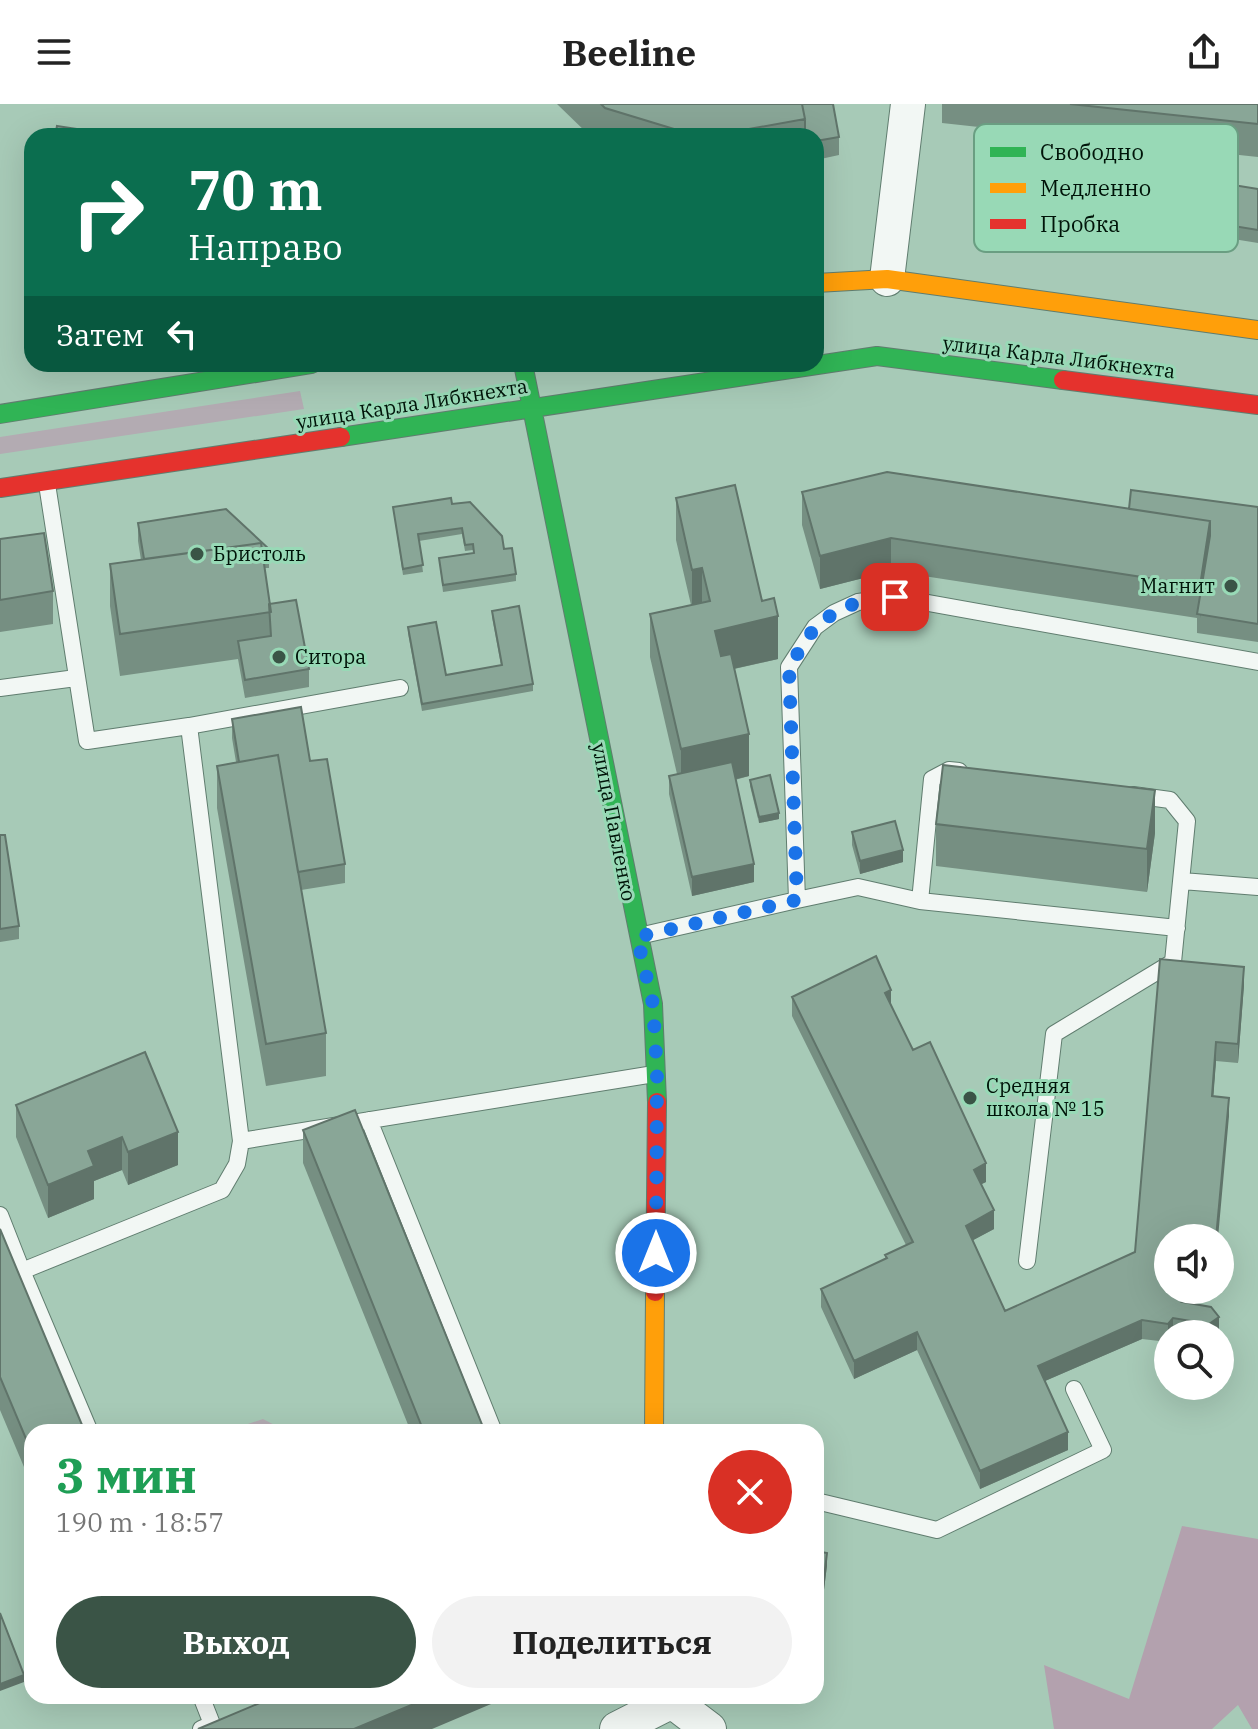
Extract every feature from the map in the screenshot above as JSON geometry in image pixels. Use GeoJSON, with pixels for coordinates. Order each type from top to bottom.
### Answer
{"type":"FeatureCollection","features":[{"type":"Feature","properties":{"kind":"main road"},"geometry":{"type":"LineString","coordinates":[[824,283],[887,279],[1258,330]]}},
{"type":"Feature","properties":{"kind":"main road","name":"улица Карла Либкнехта"},"geometry":{"type":"LineString","coordinates":[[824,364],[877,356],[1258,405]]}},
{"type":"Feature","properties":{"kind":"main road"},"geometry":{"type":"LineString","coordinates":[[0,414],[262,372]]}},
{"type":"Feature","properties":{"kind":"main road","name":"улица Павленко"},"geometry":{"type":"LineString","coordinates":[[524,372],[653,1004],[657,1073],[654,1424]]}},
{"type":"Feature","properties":{"kind":"main road","name":"улица Карла Либкнехта"},"geometry":{"type":"LineString","coordinates":[[0,488],[771,372]]}},
{"type":"Feature","properties":{"kind":"street"},"geometry":{"type":"LineString","coordinates":[[887,279],[908,104]]}},
{"type":"Feature","properties":{"kind":"street"},"geometry":{"type":"LineString","coordinates":[[617,1729],[662,1704]]}},
{"type":"Feature","properties":{"kind":"street"},"geometry":{"type":"LineString","coordinates":[[677,1704],[709,1729]]}},
{"type":"Feature","properties":{"kind":"lane"},"geometry":{"type":"LineString","coordinates":[[47,482],[87,741],[400,688]]}},
{"type":"Feature","properties":{"kind":"lane"},"geometry":{"type":"LineString","coordinates":[[797,900],[789,667],[815,627],[834,613],[858,602],[895,597],[1258,662]]}},
{"type":"Feature","properties":{"kind":"lane"},"geometry":{"type":"LineString","coordinates":[[0,688],[76,678]]}},
{"type":"Feature","properties":{"kind":"lane"},"geometry":{"type":"LineString","coordinates":[[22,1271],[222,1190],[237,1164],[241,1141],[189,726]]}},
{"type":"Feature","properties":{"kind":"lane"},"geometry":{"type":"LineString","coordinates":[[920,901],[932,779],[949,770],[980,774]]}},
{"type":"Feature","properties":{"kind":"lane"},"geometry":{"type":"LineString","coordinates":[[1027,1261],[1054,1034],[1173,962],[1187,821],[1170,800],[1123,793]]}},
{"type":"Feature","properties":{"kind":"lane"},"geometry":{"type":"LineString","coordinates":[[1182,881],[1258,887]]}},
{"type":"Feature","properties":{"kind":"lane"},"geometry":{"type":"LineString","coordinates":[[637,937],[858,887],[920,901],[1177,928]]}},
{"type":"Feature","properties":{"kind":"lane"},"geometry":{"type":"LineString","coordinates":[[241,1141],[657,1073]]}},
{"type":"Feature","properties":{"kind":"lane"},"geometry":{"type":"LineString","coordinates":[[369,1120],[491,1424]]}},
{"type":"Feature","properties":{"kind":"lane"},"geometry":{"type":"LineString","coordinates":[[0,1215],[87,1424]]}},
{"type":"Feature","properties":{"kind":"lane"},"geometry":{"type":"LineString","coordinates":[[824,1503],[937,1530],[1103,1450],[1074,1389]]}},
{"type":"Feature","properties":{"kind":"lane"},"geometry":{"type":"LineString","coordinates":[[204,1704],[213,1724]]}},
{"type":"Feature","properties":{"kind":"shaded area"},"geometry":{"type":"Polygon","coordinates":[[[300,391],[304,409],[0,454],[0,437],[300,391]]]}},
{"type":"Feature","properties":{"kind":"shaded area"},"geometry":{"type":"Polygon","coordinates":[[[263,1419],[273,1424],[248,1424],[263,1419]]]}},
{"type":"Feature","properties":{"kind":"shaded area"},"geometry":{"type":"Polygon","coordinates":[[[1182,1526],[1258,1539],[1258,1729],[1252,1729],[1238,1705],[1212,1729],[1054,1729],[1044,1665],[1129,1699],[1182,1526]]]}},
{"type":"Feature","properties":{"kind":"building"},"geometry":{"type":"Polygon","coordinates":[[[601,104],[802,104],[805,119],[755,128],[671,128],[605,108],[601,104]]]}},
{"type":"Feature","properties":{"kind":"building"},"geometry":{"type":"Polygon","coordinates":[[[802,104],[833,104],[839,137],[824,140],[824,128],[805,128],[802,104]]]}},
{"type":"Feature","properties":{"kind":"building"},"geometry":{"type":"Polygon","coordinates":[[[1070,104],[1258,104],[1258,124],[1070,104]]]}},
{"type":"Feature","properties":{"kind":"building"},"geometry":{"type":"Polygon","coordinates":[[[1238,186],[1258,189],[1258,230],[1238,227],[1238,186]]]}},
{"type":"Feature","properties":{"kind":"building"},"geometry":{"type":"Polygon","coordinates":[[[887,472],[1210,521],[1200,586],[891,538],[820,556],[802,492],[887,472]]]}},
{"type":"Feature","properties":{"kind":"building"},"geometry":{"type":"Polygon","coordinates":[[[735,485],[762,601],[774,598],[778,616],[715,631],[721,656],[731,654],[749,734],[681,749],[650,614],[710,601],[702,568],[692,570],[676,498],[735,485]]]}},
{"type":"Feature","properties":{"kind":"building"},"geometry":{"type":"Polygon","coordinates":[[[1131,490],[1258,507],[1258,624],[1197,614],[1210,521],[1129,509],[1131,490]]]}},
{"type":"Feature","properties":{"kind":"building"},"geometry":{"type":"Polygon","coordinates":[[[451,498],[452,504],[470,502],[502,536],[504,549],[512,548],[516,574],[443,585],[439,558],[474,553],[473,544],[465,545],[462,528],[418,534],[423,565],[403,569],[393,507],[451,498]]]}},
{"type":"Feature","properties":{"kind":"building"},"geometry":{"type":"Polygon","coordinates":[[[226,509],[269,549],[262,550],[261,543],[144,559],[138,523],[226,509]]]}},
{"type":"Feature","properties":{"kind":"building"},"geometry":{"type":"Polygon","coordinates":[[[44,533],[53,591],[0,600],[0,539],[44,533]]]}},
{"type":"Feature","properties":{"kind":"building"},"geometry":{"type":"Polygon","coordinates":[[[261,543],[271,612],[120,634],[110,564],[261,543]]]}},
{"type":"Feature","properties":{"kind":"building","name":"Ситора"},"geometry":{"type":"Polygon","coordinates":[[[296,600],[309,669],[245,680],[238,641],[271,636],[269,604],[296,600]]]}},
{"type":"Feature","properties":{"kind":"building"},"geometry":{"type":"Polygon","coordinates":[[[519,606],[533,684],[422,704],[408,627],[436,622],[446,675],[502,665],[492,611],[519,606]]]}},
{"type":"Feature","properties":{"kind":"building"},"geometry":{"type":"Polygon","coordinates":[[[301,707],[310,761],[327,759],[345,864],[298,872],[278,755],[239,762],[232,719],[301,707]]]}},
{"type":"Feature","properties":{"kind":"building"},"geometry":{"type":"Polygon","coordinates":[[[278,755],[326,1033],[266,1044],[217,766],[278,755]]]}},
{"type":"Feature","properties":{"kind":"building"},"geometry":{"type":"Polygon","coordinates":[[[732,762],[754,864],[692,877],[669,776],[732,762]]]}},
{"type":"Feature","properties":{"kind":"building"},"geometry":{"type":"Polygon","coordinates":[[[943,765],[1155,790],[1147,849],[936,824],[943,765]]]}},
{"type":"Feature","properties":{"kind":"building"},"geometry":{"type":"Polygon","coordinates":[[[770,775],[779,813],[759,817],[750,780],[770,775]]]}},
{"type":"Feature","properties":{"kind":"building"},"geometry":{"type":"Polygon","coordinates":[[[895,821],[903,850],[860,861],[852,832],[895,821]]]}},
{"type":"Feature","properties":{"kind":"building"},"geometry":{"type":"Polygon","coordinates":[[[0,835],[5,835],[19,926],[0,929],[0,835]]]}},
{"type":"Feature","properties":{"kind":"building"},"geometry":{"type":"Polygon","coordinates":[[[876,956],[891,990],[885,993],[913,1050],[930,1042],[986,1163],[974,1170],[994,1210],[966,1226],[1005,1311],[1135,1252],[1160,959],[1244,967],[1238,1044],[1216,1042],[1212,1096],[1229,1098],[1217,1224],[1154,1224],[1154,1304],[1211,1307],[1219,1317],[1215,1320],[1142,1320],[1038,1366],[1068,1432],[980,1471],[917,1332],[854,1361],[821,1289],[887,1258],[885,1255],[913,1242],[792,997],[876,956]]]}},
{"type":"Feature","properties":{"kind":"building"},"geometry":{"type":"Polygon","coordinates":[[[145,1052],[178,1132],[128,1152],[122,1137],[88,1151],[94,1166],[48,1185],[16,1105],[145,1052]]]}},
{"type":"Feature","properties":{"kind":"building"},"geometry":{"type":"Polygon","coordinates":[[[355,1110],[482,1424],[421,1424],[303,1130],[355,1110]]]}},
{"type":"Feature","properties":{"kind":"building"},"geometry":{"type":"Polygon","coordinates":[[[0,1229],[82,1424],[24,1424],[24,1434],[0,1377],[0,1229]]]}},
{"type":"Feature","properties":{"kind":"building"},"geometry":{"type":"Polygon","coordinates":[[[0,1613],[24,1675],[0,1684],[0,1613]]]}},
{"type":"Feature","properties":{"kind":"building"},"geometry":{"type":"Polygon","coordinates":[[[257,1704],[414,1704],[354,1729],[198,1729],[257,1704]]]}},
{"type":"Feature","properties":{"kind":"traffic: fast"},"geometry":{"type":"LineString","coordinates":[[824,364],[877,356],[1063,380]]}},
{"type":"Feature","properties":{"kind":"traffic: fast"},"geometry":{"type":"LineString","coordinates":[[0,414],[262,372]]}},
{"type":"Feature","properties":{"kind":"traffic: fast"},"geometry":{"type":"LineString","coordinates":[[525,372],[653,1004],[657,1102]]}},
{"type":"Feature","properties":{"kind":"traffic: fast"},"geometry":{"type":"LineString","coordinates":[[341,437],[771,372]]}},
{"type":"Feature","properties":{"kind":"traffic: slow"},"geometry":{"type":"LineString","coordinates":[[824,283],[887,279],[1258,330]]}},
{"type":"Feature","properties":{"kind":"traffic: slow"},"geometry":{"type":"LineString","coordinates":[[654,1424],[655,1292]]}},
{"type":"Feature","properties":{"kind":"traffic: jam"},"geometry":{"type":"LineString","coordinates":[[1063,380],[1258,405]]}},
{"type":"Feature","properties":{"kind":"traffic: jam"},"geometry":{"type":"LineString","coordinates":[[0,488],[341,437]]}},
{"type":"Feature","properties":{"kind":"traffic: jam"},"geometry":{"type":"LineString","coordinates":[[655,1292],[657,1102]]}},
{"type":"Feature","properties":{"kind":"place","name":"Бристоль"},"geometry":{"type":"Point","coordinates":[197,554]}},
{"type":"Feature","properties":{"kind":"place","name":"Магнит"},"geometry":{"type":"Point","coordinates":[1231,586]}},
{"type":"Feature","properties":{"kind":"place","name":"Ситора"},"geometry":{"type":"Point","coordinates":[279,657]}},
{"type":"Feature","properties":{"kind":"place","name":"Средняя школа № 15"},"geometry":{"type":"Point","coordinates":[970,1098]}},
{"type":"Feature","properties":{"kind":"route"},"geometry":{"type":"LineString","coordinates":[[656,1253],[657,1073],[653,1004],[637,937],[797,900],[789,667],[815,627],[834,613],[858,602],[895,597]]}}]}
